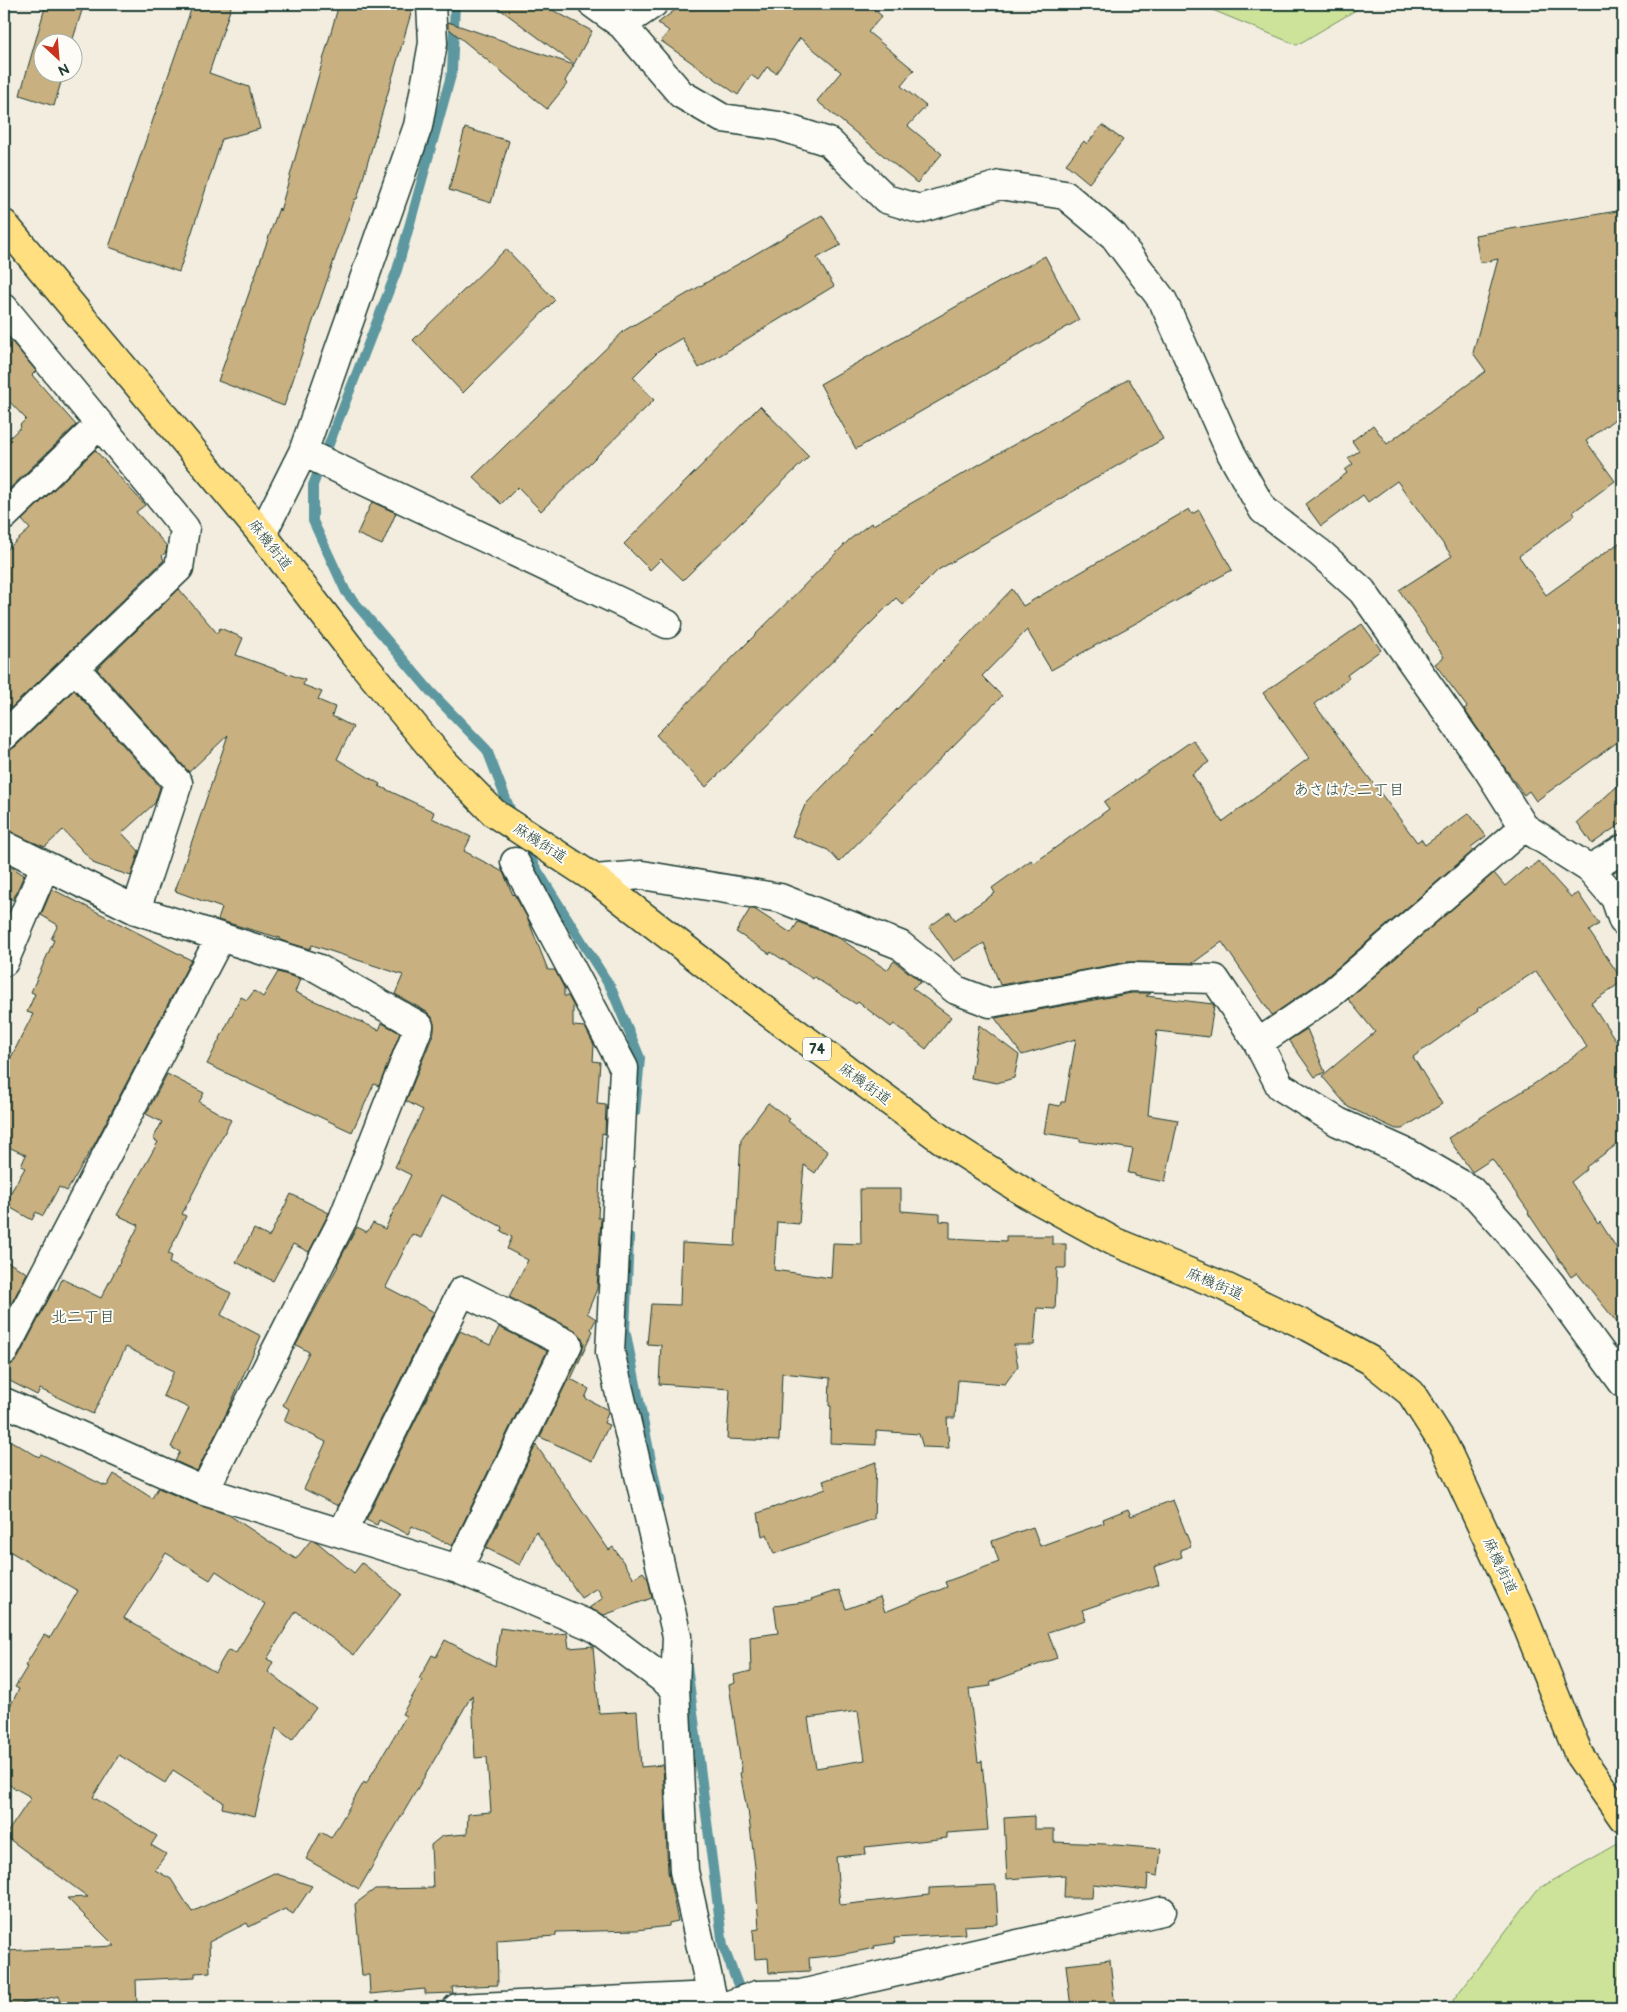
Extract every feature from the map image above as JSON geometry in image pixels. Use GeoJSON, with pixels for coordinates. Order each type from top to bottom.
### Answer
{"type":"FeatureCollection","features":[{"type":"Feature","properties":{"kind":"main road","name":"麻機街道"},"geometry":{"type":"LineString","coordinates":[[4,224],[262,534],[353,652],[448,767],[494,813],[595,879],[856,1078],[941,1139],[1027,1194],[1115,1242],[1225,1287],[1309,1327],[1370,1360],[1411,1392],[1444,1445],[1522,1613],[1579,1755],[1623,1818]]}},
{"type":"Feature","properties":{"kind":"street"},"geometry":{"type":"LineString","coordinates":[[262,534],[302,452],[418,126],[433,43],[432,4]]}},
{"type":"Feature","properties":{"kind":"street"},"geometry":{"type":"LineString","coordinates":[[593,4],[622,24],[681,94],[722,118],[779,126],[829,142],[886,199],[919,210],[1000,185],[1065,194],[1114,236],[1163,301],[1231,453],[1263,510],[1320,553],[1362,591],[1488,770],[1524,828],[1590,869],[1615,898],[1623,921]]}},
{"type":"Feature","properties":{"kind":"street"},"geometry":{"type":"LineString","coordinates":[[622,24],[653,4]]}},
{"type":"Feature","properties":{"kind":"street"},"geometry":{"type":"LineString","coordinates":[[4,308],[185,528],[179,568],[4,736]]}},
{"type":"Feature","properties":{"kind":"street"},"geometry":{"type":"LineString","coordinates":[[4,516],[100,424]]}},
{"type":"Feature","properties":{"kind":"street"},"geometry":{"type":"LineString","coordinates":[[302,452],[667,624]]}},
{"type":"Feature","properties":{"kind":"street"},"geometry":{"type":"LineString","coordinates":[[75,668],[178,783],[136,910]]}},
{"type":"Feature","properties":{"kind":"street"},"geometry":{"type":"LineString","coordinates":[[1258,1043],[1333,992],[1524,828]]}},
{"type":"Feature","properties":{"kind":"street"},"geometry":{"type":"LineString","coordinates":[[4,845],[136,910],[317,968],[419,1026],[343,1219],[204,1491]]}},
{"type":"Feature","properties":{"kind":"street"},"geometry":{"type":"LineString","coordinates":[[1590,869],[1623,849]]}},
{"type":"Feature","properties":{"kind":"street"},"geometry":{"type":"LineString","coordinates":[[515,862],[624,1068],[610,1352],[677,1636],[675,1688],[684,1871],[728,2002]]}},
{"type":"Feature","properties":{"kind":"street"},"geometry":{"type":"LineString","coordinates":[[5,954],[45,866]]}},
{"type":"Feature","properties":{"kind":"street"},"geometry":{"type":"LineString","coordinates":[[595,879],[642,875],[780,898],[900,945],[956,990],[990,1003],[1131,977],[1215,979],[1258,1043],[1280,1086],[1338,1122],[1409,1154],[1470,1190],[1507,1230],[1550,1283],[1623,1383]]}},
{"type":"Feature","properties":{"kind":"street"},"geometry":{"type":"LineString","coordinates":[[4,1351],[220,938]]}},
{"type":"Feature","properties":{"kind":"street"},"geometry":{"type":"LineString","coordinates":[[342,1534],[462,1291],[568,1344],[458,1569]]}},
{"type":"Feature","properties":{"kind":"street"},"geometry":{"type":"LineString","coordinates":[[4,1402],[204,1491],[458,1569],[594,1628],[675,1688]]}},
{"type":"Feature","properties":{"kind":"street"},"geometry":{"type":"LineString","coordinates":[[457,2008],[728,2002],[801,1994],[1162,1911]]}},
{"type":"Feature","properties":{"kind":"green space"},"geometry":{"type":"Polygon","coordinates":[[[1198,4],[1366,4],[1297,45],[1198,4]]]}},
{"type":"Feature","properties":{"kind":"green space"},"geometry":{"type":"Polygon","coordinates":[[[1623,1841],[1623,2008],[1454,2008],[1453,2000],[1538,1889],[1623,1841]]]}},
{"type":"Feature","properties":{"kind":"building"},"geometry":{"type":"Polygon","coordinates":[[[46,4],[84,4],[75,32],[38,32],[46,4]]]}},
{"type":"Feature","properties":{"kind":"building"},"geometry":{"type":"Polygon","coordinates":[[[193,4],[232,4],[209,73],[249,87],[260,129],[222,139],[179,272],[109,247],[193,4]]]}},
{"type":"Feature","properties":{"kind":"building"},"geometry":{"type":"Polygon","coordinates":[[[339,4],[394,4],[412,10],[357,199],[355,199],[284,406],[218,381],[279,208],[280,211],[339,4]]]}},
{"type":"Feature","properties":{"kind":"building"},"geometry":{"type":"Polygon","coordinates":[[[493,4],[541,4],[592,31],[574,64],[493,4]]]}},
{"type":"Feature","properties":{"kind":"building"},"geometry":{"type":"Polygon","coordinates":[[[683,4],[867,4],[882,16],[868,32],[914,70],[901,86],[926,106],[908,126],[942,154],[917,183],[817,101],[841,72],[800,38],[776,73],[767,67],[758,80],[751,75],[738,95],[661,41],[669,31],[658,23],[683,4]]]}},
{"type":"Feature","properties":{"kind":"building"},"geometry":{"type":"Polygon","coordinates":[[[448,22],[574,65],[565,81],[567,84],[547,109],[448,28],[448,22]]]}},
{"type":"Feature","properties":{"kind":"building"},"geometry":{"type":"Polygon","coordinates":[[[32,53],[32,82],[61,82],[54,106],[20,95],[32,53]]]}},
{"type":"Feature","properties":{"kind":"building"},"geometry":{"type":"Polygon","coordinates":[[[1102,125],[1123,140],[1089,183],[1066,164],[1084,141],[1087,144],[1102,125]]]}},
{"type":"Feature","properties":{"kind":"building"},"geometry":{"type":"Polygon","coordinates":[[[465,128],[509,141],[491,203],[449,190],[465,128]]]}},
{"type":"Feature","properties":{"kind":"building"},"geometry":{"type":"Polygon","coordinates":[[[1623,210],[1623,413],[1586,441],[1615,481],[1573,512],[1575,515],[1519,556],[1546,595],[1623,540],[1623,738],[1536,801],[1529,791],[1524,795],[1464,709],[1467,707],[1435,664],[1444,657],[1399,590],[1452,556],[1397,481],[1368,502],[1363,495],[1321,526],[1305,504],[1347,473],[1345,470],[1353,464],[1348,458],[1359,451],[1352,441],[1373,425],[1387,444],[1486,371],[1473,353],[1498,259],[1480,263],[1475,235],[1623,210]]]}},
{"type":"Feature","properties":{"kind":"building"},"geometry":{"type":"Polygon","coordinates":[[[822,215],[841,245],[817,258],[834,286],[699,368],[682,338],[658,352],[633,377],[654,400],[541,511],[518,487],[501,504],[473,477],[625,330],[822,215]]]}},
{"type":"Feature","properties":{"kind":"building"},"geometry":{"type":"Polygon","coordinates":[[[506,249],[555,300],[463,393],[413,340],[506,249]]]}},
{"type":"Feature","properties":{"kind":"building"},"geometry":{"type":"Polygon","coordinates":[[[1045,256],[1079,320],[856,449],[820,384],[1045,256]]]}},
{"type":"Feature","properties":{"kind":"building"},"geometry":{"type":"Polygon","coordinates":[[[4,332],[36,371],[32,375],[76,425],[6,492],[4,490],[4,443],[21,427],[20,425],[26,419],[6,398],[4,400],[4,332]]]}},
{"type":"Feature","properties":{"kind":"building"},"geometry":{"type":"Polygon","coordinates":[[[1129,379],[1163,439],[938,570],[903,605],[896,598],[706,787],[656,735],[849,540],[871,523],[873,525],[1129,379]]]}},
{"type":"Feature","properties":{"kind":"building"},"geometry":{"type":"Polygon","coordinates":[[[760,406],[809,456],[683,580],[661,559],[650,570],[624,544],[760,406]]]}},
{"type":"Feature","properties":{"kind":"building"},"geometry":{"type":"Polygon","coordinates":[[[95,450],[145,505],[136,512],[167,546],[166,552],[162,556],[164,560],[4,715],[4,552],[30,529],[22,520],[95,450]]]}},
{"type":"Feature","properties":{"kind":"building"},"geometry":{"type":"Polygon","coordinates":[[[372,502],[396,513],[382,545],[357,534],[372,502]]]}},
{"type":"Feature","properties":{"kind":"building"},"geometry":{"type":"Polygon","coordinates":[[[1189,509],[1192,514],[1199,510],[1232,570],[1051,670],[1027,630],[982,676],[1002,696],[839,862],[828,850],[792,836],[805,805],[1012,589],[1023,606],[1189,509]]]}},
{"type":"Feature","properties":{"kind":"building"},"geometry":{"type":"Polygon","coordinates":[[[179,589],[217,633],[220,628],[243,638],[236,655],[305,680],[303,685],[322,692],[318,700],[335,707],[332,716],[353,727],[337,759],[380,784],[379,786],[434,812],[432,818],[471,837],[464,851],[503,872],[513,895],[527,917],[548,970],[555,970],[564,988],[564,996],[568,996],[573,1005],[573,1026],[585,1027],[594,1045],[593,1061],[600,1062],[597,1104],[606,1105],[605,1134],[602,1133],[598,1218],[601,1218],[597,1289],[587,1313],[596,1319],[591,1329],[593,1331],[571,1379],[589,1389],[585,1398],[608,1410],[604,1423],[609,1425],[592,1461],[540,1437],[582,1351],[584,1343],[581,1336],[575,1330],[509,1297],[528,1260],[507,1249],[512,1237],[501,1231],[502,1227],[442,1195],[421,1238],[412,1234],[386,1287],[434,1312],[338,1506],[304,1489],[326,1442],[284,1421],[289,1409],[283,1405],[309,1352],[296,1345],[357,1227],[367,1232],[373,1223],[385,1229],[411,1175],[395,1167],[423,1110],[406,1101],[434,1032],[434,1024],[432,1017],[427,1012],[395,994],[403,975],[312,945],[310,949],[218,920],[222,908],[175,891],[228,735],[189,772],[97,669],[179,589]]]}},
{"type":"Feature","properties":{"kind":"building"},"geometry":{"type":"Polygon","coordinates":[[[1362,624],[1381,650],[1347,675],[1349,678],[1314,704],[1417,842],[1421,839],[1425,845],[1469,813],[1486,836],[1471,847],[1474,850],[1323,980],[1272,1015],[1222,942],[1193,963],[1128,962],[1000,985],[984,943],[954,961],[929,927],[950,912],[955,920],[995,893],[992,888],[1031,860],[1033,864],[1109,809],[1104,802],[1193,740],[1209,762],[1192,774],[1222,822],[1309,758],[1263,693],[1362,624]]]}},
{"type":"Feature","properties":{"kind":"building"},"geometry":{"type":"Polygon","coordinates":[[[74,690],[160,787],[155,803],[122,833],[139,851],[131,876],[95,864],[63,830],[45,847],[4,830],[4,751],[15,747],[74,690]]]}},
{"type":"Feature","properties":{"kind":"building"},"geometry":{"type":"Polygon","coordinates":[[[1623,781],[1623,822],[1592,844],[1577,822],[1623,781]]]}},
{"type":"Feature","properties":{"kind":"building"},"geometry":{"type":"Polygon","coordinates":[[[1538,861],[1571,897],[1578,893],[1599,924],[1589,931],[1623,981],[1591,1003],[1623,1051],[1623,1140],[1586,1167],[1587,1169],[1571,1182],[1623,1258],[1623,1330],[1577,1273],[1571,1277],[1492,1159],[1472,1172],[1448,1138],[1534,1084],[1587,1047],[1536,971],[1477,1009],[1478,1011],[1413,1057],[1442,1104],[1402,1129],[1396,1129],[1348,1107],[1322,1076],[1375,1032],[1348,999],[1494,873],[1505,886],[1526,868],[1528,870],[1538,861]]]}},
{"type":"Feature","properties":{"kind":"building"},"geometry":{"type":"Polygon","coordinates":[[[4,862],[24,875],[13,900],[4,895],[4,862]]]}},
{"type":"Feature","properties":{"kind":"building"},"geometry":{"type":"Polygon","coordinates":[[[52,889],[191,960],[95,1143],[67,1191],[59,1187],[43,1216],[36,1212],[32,1220],[4,1204],[25,1168],[21,1166],[26,1155],[4,1145],[4,1071],[33,1014],[27,1012],[35,994],[31,992],[54,940],[51,939],[58,925],[41,915],[52,889]]]}},
{"type":"Feature","properties":{"kind":"building"},"geometry":{"type":"Polygon","coordinates":[[[750,909],[754,909],[791,933],[798,922],[839,938],[887,970],[894,961],[921,982],[912,988],[951,1017],[926,1049],[894,1024],[891,1027],[858,1002],[856,1004],[814,977],[813,979],[736,932],[750,909]]]}},
{"type":"Feature","properties":{"kind":"building"},"geometry":{"type":"Polygon","coordinates":[[[278,972],[300,979],[295,992],[379,1030],[382,1023],[400,1033],[379,1086],[374,1084],[352,1132],[207,1064],[241,997],[247,1000],[254,991],[263,997],[278,972]]]}},
{"type":"Feature","properties":{"kind":"building"},"geometry":{"type":"Polygon","coordinates":[[[1132,993],[1151,993],[1146,996],[1213,1004],[1214,1006],[1209,1037],[1157,1031],[1148,1115],[1178,1120],[1165,1182],[1128,1173],[1133,1149],[1080,1141],[1080,1139],[1044,1133],[1049,1104],[1060,1106],[1061,1102],[1065,1102],[1076,1039],[1022,1055],[995,1018],[1132,993]]]}},
{"type":"Feature","properties":{"kind":"building"},"geometry":{"type":"Polygon","coordinates":[[[979,1025],[1019,1055],[1014,1078],[997,1083],[971,1078],[979,1025]]]}},
{"type":"Feature","properties":{"kind":"building"},"geometry":{"type":"Polygon","coordinates":[[[1307,1029],[1325,1072],[1315,1077],[1289,1040],[1307,1029]]]}},
{"type":"Feature","properties":{"kind":"building"},"geometry":{"type":"Polygon","coordinates":[[[167,1074],[204,1093],[199,1102],[231,1120],[182,1214],[186,1216],[168,1254],[172,1256],[169,1263],[231,1293],[221,1315],[261,1336],[227,1412],[197,1471],[175,1461],[180,1452],[171,1447],[189,1408],[163,1396],[174,1371],[126,1347],[93,1414],[40,1389],[37,1395],[4,1378],[4,1366],[12,1364],[18,1358],[54,1289],[57,1291],[62,1279],[101,1298],[139,1225],[117,1215],[158,1142],[153,1139],[162,1122],[146,1114],[167,1074]]]}},
{"type":"Feature","properties":{"kind":"building"},"geometry":{"type":"Polygon","coordinates":[[[768,1103],[790,1119],[788,1121],[828,1152],[815,1173],[804,1165],[799,1224],[777,1222],[774,1270],[831,1278],[833,1243],[861,1244],[860,1189],[901,1189],[901,1211],[940,1214],[940,1221],[950,1222],[950,1238],[1006,1241],[1006,1236],[1052,1236],[1052,1244],[1066,1244],[1066,1268],[1057,1268],[1055,1309],[1037,1308],[1034,1345],[1014,1345],[1018,1366],[1005,1384],[958,1380],[955,1418],[947,1418],[949,1448],[923,1447],[919,1434],[876,1431],[876,1445],[830,1443],[830,1378],[782,1373],[779,1441],[727,1439],[730,1389],[659,1384],[661,1345],[647,1344],[651,1304],[680,1305],[682,1243],[735,1246],[741,1139],[768,1103]]]}},
{"type":"Feature","properties":{"kind":"building"},"geometry":{"type":"Polygon","coordinates":[[[291,1194],[329,1213],[309,1252],[293,1244],[273,1281],[236,1262],[254,1229],[269,1237],[291,1194]]]}},
{"type":"Feature","properties":{"kind":"building"},"geometry":{"type":"Polygon","coordinates":[[[4,1260],[27,1273],[4,1318],[4,1260]]]}},
{"type":"Feature","properties":{"kind":"building"},"geometry":{"type":"Polygon","coordinates":[[[499,1327],[547,1351],[452,1546],[412,1526],[408,1534],[379,1520],[377,1525],[366,1520],[460,1331],[490,1345],[499,1327]]]}},
{"type":"Feature","properties":{"kind":"building"},"geometry":{"type":"Polygon","coordinates":[[[4,1437],[39,1457],[41,1454],[103,1485],[107,1486],[114,1474],[152,1498],[158,1488],[198,1505],[229,1515],[296,1559],[311,1540],[317,1542],[354,1573],[362,1563],[401,1594],[354,1655],[296,1611],[267,1659],[273,1662],[268,1672],[316,1708],[292,1740],[276,1728],[255,1816],[222,1808],[223,1802],[173,1770],[165,1783],[119,1755],[93,1797],[157,1836],[151,1845],[166,1854],[155,1870],[171,1879],[192,1912],[274,1873],[312,1886],[293,1914],[285,1909],[249,1927],[247,1923],[209,1942],[210,1972],[195,1973],[195,1977],[136,1980],[137,2008],[60,2008],[59,1996],[4,2008],[4,1951],[115,1946],[67,1898],[88,1897],[5,1836],[30,1799],[29,1796],[4,1782],[4,1718],[19,1689],[15,1687],[27,1667],[25,1666],[44,1635],[50,1638],[78,1591],[4,1548],[4,1437]],[[166,1553],[124,1618],[215,1672],[228,1650],[236,1653],[265,1604],[216,1571],[210,1580],[166,1553]]]}},
{"type":"Feature","properties":{"kind":"building"},"geometry":{"type":"Polygon","coordinates":[[[536,1445],[609,1550],[613,1547],[634,1578],[643,1572],[648,1579],[652,1598],[604,1615],[589,1608],[603,1598],[597,1588],[581,1598],[536,1531],[520,1565],[486,1548],[536,1445]]]}},
{"type":"Feature","properties":{"kind":"building"},"geometry":{"type":"Polygon","coordinates":[[[876,1462],[874,1519],[774,1554],[767,1534],[762,1536],[758,1513],[826,1489],[823,1481],[876,1462]]]}},
{"type":"Feature","properties":{"kind":"building"},"geometry":{"type":"Polygon","coordinates":[[[1173,1500],[1191,1546],[1180,1550],[1182,1557],[1154,1567],[1159,1584],[1082,1610],[1086,1620],[1048,1632],[1057,1658],[990,1682],[991,1686],[969,1689],[978,1762],[982,1761],[988,1830],[947,1833],[947,1838],[865,1847],[866,1854],[836,1857],[840,1905],[929,1895],[929,1888],[996,1885],[998,1924],[964,1926],[965,1934],[894,1938],[895,1943],[874,1946],[875,1948],[839,1955],[809,1958],[810,1971],[769,1973],[768,1958],[755,1959],[753,1930],[759,1929],[755,1867],[748,1810],[740,1773],[742,1772],[729,1685],[735,1683],[734,1675],[751,1671],[750,1637],[778,1633],[774,1606],[812,1601],[811,1599],[839,1590],[846,1609],[880,1597],[885,1612],[947,1587],[945,1582],[999,1562],[992,1541],[1033,1527],[1040,1546],[1104,1523],[1103,1519],[1128,1509],[1131,1516],[1173,1500]],[[858,1711],[808,1718],[816,1768],[865,1760],[858,1711]]]}},
{"type":"Feature","properties":{"kind":"building"},"geometry":{"type":"Polygon","coordinates":[[[500,1628],[549,1635],[567,1633],[569,1648],[593,1646],[599,1713],[637,1711],[641,1767],[663,1765],[668,1872],[678,1921],[669,1923],[669,1926],[637,1930],[556,1932],[556,1936],[497,1940],[498,1985],[452,1987],[453,1993],[425,1994],[425,1989],[370,1994],[369,1975],[362,1975],[355,1904],[375,1889],[433,1888],[431,1845],[442,1836],[467,1834],[468,1814],[491,1812],[487,1757],[475,1758],[472,1695],[359,1889],[306,1859],[321,1832],[331,1838],[364,1782],[366,1784],[406,1716],[402,1714],[422,1680],[419,1679],[432,1655],[436,1657],[445,1640],[495,1666],[500,1628]]]}},
{"type":"Feature","properties":{"kind":"building"},"geometry":{"type":"Polygon","coordinates":[[[1034,1816],[1034,1829],[1054,1829],[1054,1842],[1161,1849],[1158,1876],[1148,1874],[1147,1890],[1093,1884],[1092,1898],[1064,1898],[1065,1875],[1007,1879],[1004,1818],[1034,1816]]]}},
{"type":"Feature","properties":{"kind":"building"},"geometry":{"type":"Polygon","coordinates":[[[1110,1960],[1115,2008],[1071,2008],[1066,1965],[1110,1960]]]}},
{"type":"Feature","properties":{"kind":"waterway"},"geometry":{"type":"LineString","coordinates":[[455,4],[452,72],[397,270],[313,485],[313,521],[346,592],[430,691],[487,750],[513,817]]}},
{"type":"Feature","properties":{"kind":"waterway"},"geometry":{"type":"LineString","coordinates":[[521,838],[527,854],[611,988],[640,1058],[635,1112]]}},
{"type":"Feature","properties":{"kind":"waterway"},"geometry":{"type":"LineString","coordinates":[[629,1237],[625,1329],[659,1501]]}},
{"type":"Feature","properties":{"kind":"waterway"},"geometry":{"type":"LineString","coordinates":[[687,1666],[723,1946],[743,1998]]}},
{"type":"Feature","properties":{"kind":"district","name":"あさはた二丁目"},"geometry":{"type":"Point","coordinates":[1349,790]}},
{"type":"Feature","properties":{"kind":"district","name":"北二丁目"},"geometry":{"type":"Point","coordinates":[83,1317]}}]}
